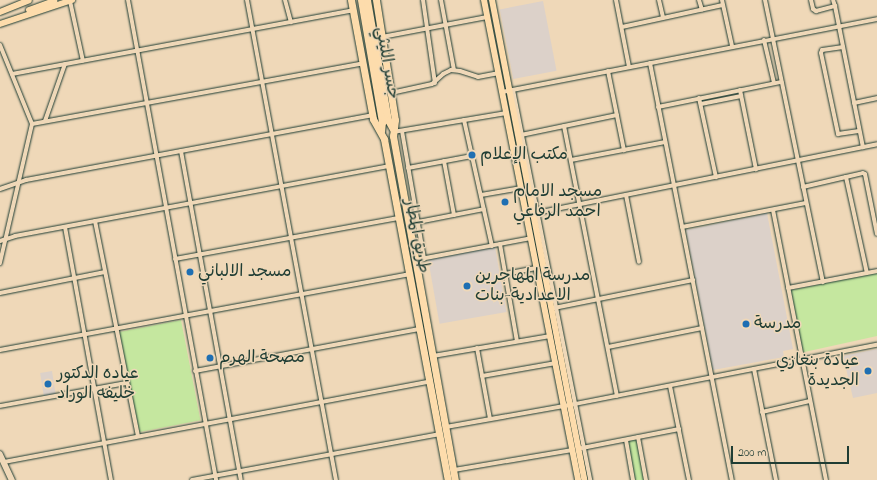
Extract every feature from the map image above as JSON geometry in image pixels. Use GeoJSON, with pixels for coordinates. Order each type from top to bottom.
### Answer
{"type":"FeatureCollection","features":[{"type":"Feature","properties":{"kind":"highway","name":"طريق المطار"},"geometry":{"type":"LineString","coordinates":[[351,0],[372,115],[380,132],[389,166],[448,480]]}},
{"type":"Feature","properties":{"kind":"highway","name":"جسر الليثي"},"geometry":{"type":"LineString","coordinates":[[361,0],[382,122],[380,132]]}},
{"type":"Feature","properties":{"kind":"highway","name":"جسر الليثي"},"geometry":{"type":"LineString","coordinates":[[367,0],[388,120],[393,130]]}},
{"type":"Feature","properties":{"kind":"highway","name":"طريق المطار"},"geometry":{"type":"LineString","coordinates":[[376,0],[396,120],[393,130],[414,260],[455,480]]}},
{"type":"Feature","properties":{"kind":"main road"},"geometry":{"type":"LineString","coordinates":[[0,12],[29,0]]}},
{"type":"Feature","properties":{"kind":"main road"},"geometry":{"type":"LineString","coordinates":[[23,15],[36,6],[57,0]]}},
{"type":"Feature","properties":{"kind":"main road"},"geometry":{"type":"LineString","coordinates":[[0,24],[71,0]]}},
{"type":"Feature","properties":{"kind":"main road"},"geometry":{"type":"LineString","coordinates":[[484,0],[498,73],[508,91],[506,113],[550,336],[556,363],[570,405]]}},
{"type":"Feature","properties":{"kind":"main road"},"geometry":{"type":"LineString","coordinates":[[492,0],[508,91],[520,135],[554,308],[584,480]]}},
{"type":"Feature","properties":{"kind":"main road"},"geometry":{"type":"LineString","coordinates":[[578,449],[578,480]]}},
{"type":"Feature","properties":{"kind":"main road"},"geometry":{"type":"LineString","coordinates":[[0,454],[12,480]]}},
{"type":"Feature","properties":{"kind":"street"},"geometry":{"type":"LineString","coordinates":[[71,0],[83,61]]}},
{"type":"Feature","properties":{"kind":"street"},"geometry":{"type":"LineString","coordinates":[[247,0],[336,480]]}},
{"type":"Feature","properties":{"kind":"street"},"geometry":{"type":"LineString","coordinates":[[285,0],[291,22]]}},
{"type":"Feature","properties":{"kind":"street"},"geometry":{"type":"LineString","coordinates":[[422,0],[434,83]]}},
{"type":"Feature","properties":{"kind":"street"},"geometry":{"type":"LineString","coordinates":[[441,0],[454,70]]}},
{"type":"Feature","properties":{"kind":"street"},"geometry":{"type":"LineString","coordinates":[[616,0],[629,67]]}},
{"type":"Feature","properties":{"kind":"street"},"geometry":{"type":"LineString","coordinates":[[659,0],[663,18]]}},
{"type":"Feature","properties":{"kind":"street"},"geometry":{"type":"LineString","coordinates":[[700,0],[702,10]]}},
{"type":"Feature","properties":{"kind":"street"},"geometry":{"type":"LineString","coordinates":[[722,0],[732,46]]}},
{"type":"Feature","properties":{"kind":"street"},"geometry":{"type":"LineString","coordinates":[[765,0],[797,162],[823,282]]}},
{"type":"Feature","properties":{"kind":"street"},"geometry":{"type":"LineString","coordinates":[[811,0],[813,9],[816,10],[835,6]]}},
{"type":"Feature","properties":{"kind":"street"},"geometry":{"type":"LineString","coordinates":[[833,0],[863,147]]}},
{"type":"Feature","properties":{"kind":"street"},"geometry":{"type":"LineString","coordinates":[[126,1],[215,478]]}},
{"type":"Feature","properties":{"kind":"street"},"geometry":{"type":"LineString","coordinates":[[622,27],[723,5]]}},
{"type":"Feature","properties":{"kind":"street"},"geometry":{"type":"LineString","coordinates":[[12,74],[353,10]]}},
{"type":"Feature","properties":{"kind":"street"},"geometry":{"type":"LineString","coordinates":[[382,37],[487,17]]}},
{"type":"Feature","properties":{"kind":"street"},"geometry":{"type":"LineString","coordinates":[[508,91],[732,46],[877,19]]}},
{"type":"Feature","properties":{"kind":"street"},"geometry":{"type":"LineString","coordinates":[[764,40],[774,83]]}},
{"type":"Feature","properties":{"kind":"street"},"geometry":{"type":"LineString","coordinates":[[0,45],[32,124],[7,238],[0,263]]}},
{"type":"Feature","properties":{"kind":"street"},"geometry":{"type":"LineString","coordinates":[[843,47],[822,50],[821,53],[838,133],[840,135],[859,131]]}},
{"type":"Feature","properties":{"kind":"street"},"geometry":{"type":"LineString","coordinates":[[32,124],[362,63]]}},
{"type":"Feature","properties":{"kind":"street"},"geometry":{"type":"LineString","coordinates":[[650,63],[732,480]]}},
{"type":"Feature","properties":{"kind":"street"},"geometry":{"type":"LineString","coordinates":[[46,121],[65,64]]}},
{"type":"Feature","properties":{"kind":"street"},"geometry":{"type":"LineString","coordinates":[[391,93],[434,83],[446,72],[454,70],[478,77],[498,73]]}},
{"type":"Feature","properties":{"kind":"street"},"geometry":{"type":"LineString","coordinates":[[608,71],[624,150]]}},
{"type":"Feature","properties":{"kind":"street"},"geometry":{"type":"LineString","coordinates":[[658,107],[781,82]]}},
{"type":"Feature","properties":{"kind":"street"},"geometry":{"type":"LineString","coordinates":[[740,90],[756,169]]}},
{"type":"Feature","properties":{"kind":"street"},"geometry":{"type":"LineString","coordinates":[[701,104],[741,96]]}},
{"type":"Feature","properties":{"kind":"street"},"geometry":{"type":"LineString","coordinates":[[699,98],[716,176]]}},
{"type":"Feature","properties":{"kind":"street"},"geometry":{"type":"LineString","coordinates":[[854,103],[877,98]]}},
{"type":"Feature","properties":{"kind":"street"},"geometry":{"type":"LineString","coordinates":[[393,130],[402,131],[506,113]]}},
{"type":"Feature","properties":{"kind":"street"},"geometry":{"type":"LineString","coordinates":[[0,189],[19,181],[372,115]]}},
{"type":"Feature","properties":{"kind":"street"},"geometry":{"type":"LineString","coordinates":[[520,135],[617,116]]}},
{"type":"Feature","properties":{"kind":"street"},"geometry":{"type":"LineString","coordinates":[[464,120],[492,246]]}},
{"type":"Feature","properties":{"kind":"street"},"geometry":{"type":"LineString","coordinates":[[564,126],[617,396]]}},
{"type":"Feature","properties":{"kind":"street"},"geometry":{"type":"LineString","coordinates":[[402,131],[424,259]]}},
{"type":"Feature","properties":{"kind":"street"},"geometry":{"type":"LineString","coordinates":[[571,160],[665,142]]}},
{"type":"Feature","properties":{"kind":"street"},"geometry":{"type":"LineString","coordinates":[[535,213],[716,176],[797,162],[877,144]]}},
{"type":"Feature","properties":{"kind":"street"},"geometry":{"type":"LineString","coordinates":[[181,151],[241,480]]}},
{"type":"Feature","properties":{"kind":"street"},"geometry":{"type":"LineString","coordinates":[[408,168],[472,156]]}},
{"type":"Feature","properties":{"kind":"street"},"geometry":{"type":"LineString","coordinates":[[444,161],[454,215]]}},
{"type":"Feature","properties":{"kind":"street"},"geometry":{"type":"LineString","coordinates":[[0,241],[7,238],[94,221],[389,166]]}},
{"type":"Feature","properties":{"kind":"street"},"geometry":{"type":"LineString","coordinates":[[803,187],[863,173],[865,174],[877,234]]}},
{"type":"Feature","properties":{"kind":"street"},"geometry":{"type":"LineString","coordinates":[[846,177],[867,273]]}},
{"type":"Feature","properties":{"kind":"street"},"geometry":{"type":"LineString","coordinates":[[481,195],[521,188]]}},
{"type":"Feature","properties":{"kind":"street"},"geometry":{"type":"LineString","coordinates":[[626,195],[639,262]]}},
{"type":"Feature","properties":{"kind":"street"},"geometry":{"type":"LineString","coordinates":[[682,227],[806,203]]}},
{"type":"Feature","properties":{"kind":"street"},"geometry":{"type":"LineString","coordinates":[[418,222],[484,209]]}},
{"type":"Feature","properties":{"kind":"street"},"geometry":{"type":"LineString","coordinates":[[773,210],[826,480]]}},
{"type":"Feature","properties":{"kind":"street"},"geometry":{"type":"LineString","coordinates":[[175,259],[398,218]]}},
{"type":"Feature","properties":{"kind":"street"},"geometry":{"type":"LineString","coordinates":[[94,221],[138,436]]}},
{"type":"Feature","properties":{"kind":"street"},"geometry":{"type":"LineString","coordinates":[[65,227],[111,480]]}},
{"type":"Feature","properties":{"kind":"street"},"geometry":{"type":"LineString","coordinates":[[414,260],[531,238]]}},
{"type":"Feature","properties":{"kind":"street"},"geometry":{"type":"LineString","coordinates":[[500,244],[517,342]]}},
{"type":"Feature","properties":{"kind":"street"},"geometry":{"type":"LineString","coordinates":[[505,274],[537,268]]}},
{"type":"Feature","properties":{"kind":"street"},"geometry":{"type":"LineString","coordinates":[[788,288],[877,271]]}},
{"type":"Feature","properties":{"kind":"street"},"geometry":{"type":"LineString","coordinates":[[0,293],[105,272]]}},
{"type":"Feature","properties":{"kind":"street"},"geometry":{"type":"LineString","coordinates":[[0,350],[409,274]]}},
{"type":"Feature","properties":{"kind":"street"},"geometry":{"type":"LineString","coordinates":[[554,308],[693,280]]}},
{"type":"Feature","properties":{"kind":"street"},"geometry":{"type":"LineString","coordinates":[[608,347],[702,328]]}},
{"type":"Feature","properties":{"kind":"street"},"geometry":{"type":"LineString","coordinates":[[195,371],[419,329]]}},
{"type":"Feature","properties":{"kind":"street"},"geometry":{"type":"LineString","coordinates":[[432,356],[550,336]]}},
{"type":"Feature","properties":{"kind":"street"},"geometry":{"type":"LineString","coordinates":[[446,427],[670,386],[877,345]]}},
{"type":"Feature","properties":{"kind":"street"},"geometry":{"type":"LineString","coordinates":[[477,348],[490,419]]}},
{"type":"Feature","properties":{"kind":"street"},"geometry":{"type":"LineString","coordinates":[[482,376],[556,363]]}},
{"type":"Feature","properties":{"kind":"street"},"geometry":{"type":"LineString","coordinates":[[754,369],[776,480]]}},
{"type":"Feature","properties":{"kind":"street"},"geometry":{"type":"LineString","coordinates":[[4,462],[230,418],[429,382]]}},
{"type":"Feature","properties":{"kind":"street"},"geometry":{"type":"LineString","coordinates":[[0,406],[127,383]]}},
{"type":"Feature","properties":{"kind":"street"},"geometry":{"type":"LineString","coordinates":[[670,386],[689,480]]}},
{"type":"Feature","properties":{"kind":"street"},"geometry":{"type":"LineString","coordinates":[[762,412],[810,401]]}},
{"type":"Feature","properties":{"kind":"street"},"geometry":{"type":"LineString","coordinates":[[570,405],[578,449],[590,480]]}},
{"type":"Feature","properties":{"kind":"street"},"geometry":{"type":"LineString","coordinates":[[454,470],[578,449],[679,429]]}},
{"type":"Feature","properties":{"kind":"street"},"geometry":{"type":"LineString","coordinates":[[192,480],[215,478],[239,471],[439,434]]}},
{"type":"Feature","properties":{"kind":"street"},"geometry":{"type":"LineString","coordinates":[[638,437],[646,480]]}},
{"type":"Feature","properties":{"kind":"street"},"geometry":{"type":"LineString","coordinates":[[626,440],[633,480]]}},
{"type":"Feature","properties":{"kind":"shaded area"},"geometry":{"type":"Polygon","coordinates":[[[543,1],[557,71],[513,79],[500,9],[543,1]]]}},
{"type":"Feature","properties":{"kind":"shaded area"},"geometry":{"type":"Polygon","coordinates":[[[767,213],[793,349],[783,351],[784,357],[713,370],[686,230],[767,213]]]}},
{"type":"Feature","properties":{"kind":"shaded area","name":"مدرسة المهاجرين الاعدادية-بنات"},"geometry":{"type":"Polygon","coordinates":[[[495,247],[506,312],[439,324],[428,259],[495,247]]]}},
{"type":"Feature","properties":{"kind":"shaded area"},"geometry":{"type":"Polygon","coordinates":[[[877,349],[877,393],[853,398],[843,356],[877,349]]]}},
{"type":"Feature","properties":{"kind":"shaded area","name":"عياده الدكتور خليفه الوراد"},"geometry":{"type":"Polygon","coordinates":[[[52,371],[56,395],[44,397],[40,373],[52,371]]]}},
{"type":"Feature","properties":{"kind":"green space"},"geometry":{"type":"Polygon","coordinates":[[[877,272],[877,336],[800,353],[787,291],[877,272]]]}},
{"type":"Feature","properties":{"kind":"green space"},"geometry":{"type":"Polygon","coordinates":[[[181,320],[200,420],[139,432],[119,332],[181,320]]]}},
{"type":"Feature","properties":{"kind":"green space"},"geometry":{"type":"Polygon","coordinates":[[[637,436],[646,480],[634,480],[625,438],[637,436]]]}},
{"type":"Feature","properties":{"kind":"place","name":"مكتب الإعلام"},"geometry":{"type":"Point","coordinates":[472,155]}},
{"type":"Feature","properties":{"kind":"place","name":"مسجد الامام احمد الرفاعي"},"geometry":{"type":"Point","coordinates":[505,202]}},
{"type":"Feature","properties":{"kind":"place","name":"مسجد الالباني"},"geometry":{"type":"Point","coordinates":[190,272]}},
{"type":"Feature","properties":{"kind":"place","name":"مدرسة المهاجرين الاعدادية-بنات"},"geometry":{"type":"Point","coordinates":[467,286]}},
{"type":"Feature","properties":{"kind":"place","name":"مدرسة"},"geometry":{"type":"Point","coordinates":[746,324]}},
{"type":"Feature","properties":{"kind":"place","name":"مصحة الهرم"},"geometry":{"type":"Point","coordinates":[210,358]}},
{"type":"Feature","properties":{"kind":"place","name":"عيادة بنغازي الجديدة"},"geometry":{"type":"Point","coordinates":[868,371]}},
{"type":"Feature","properties":{"kind":"place","name":"عياده الدكتور خليفه الوراد"},"geometry":{"type":"Point","coordinates":[48,384]}}]}
